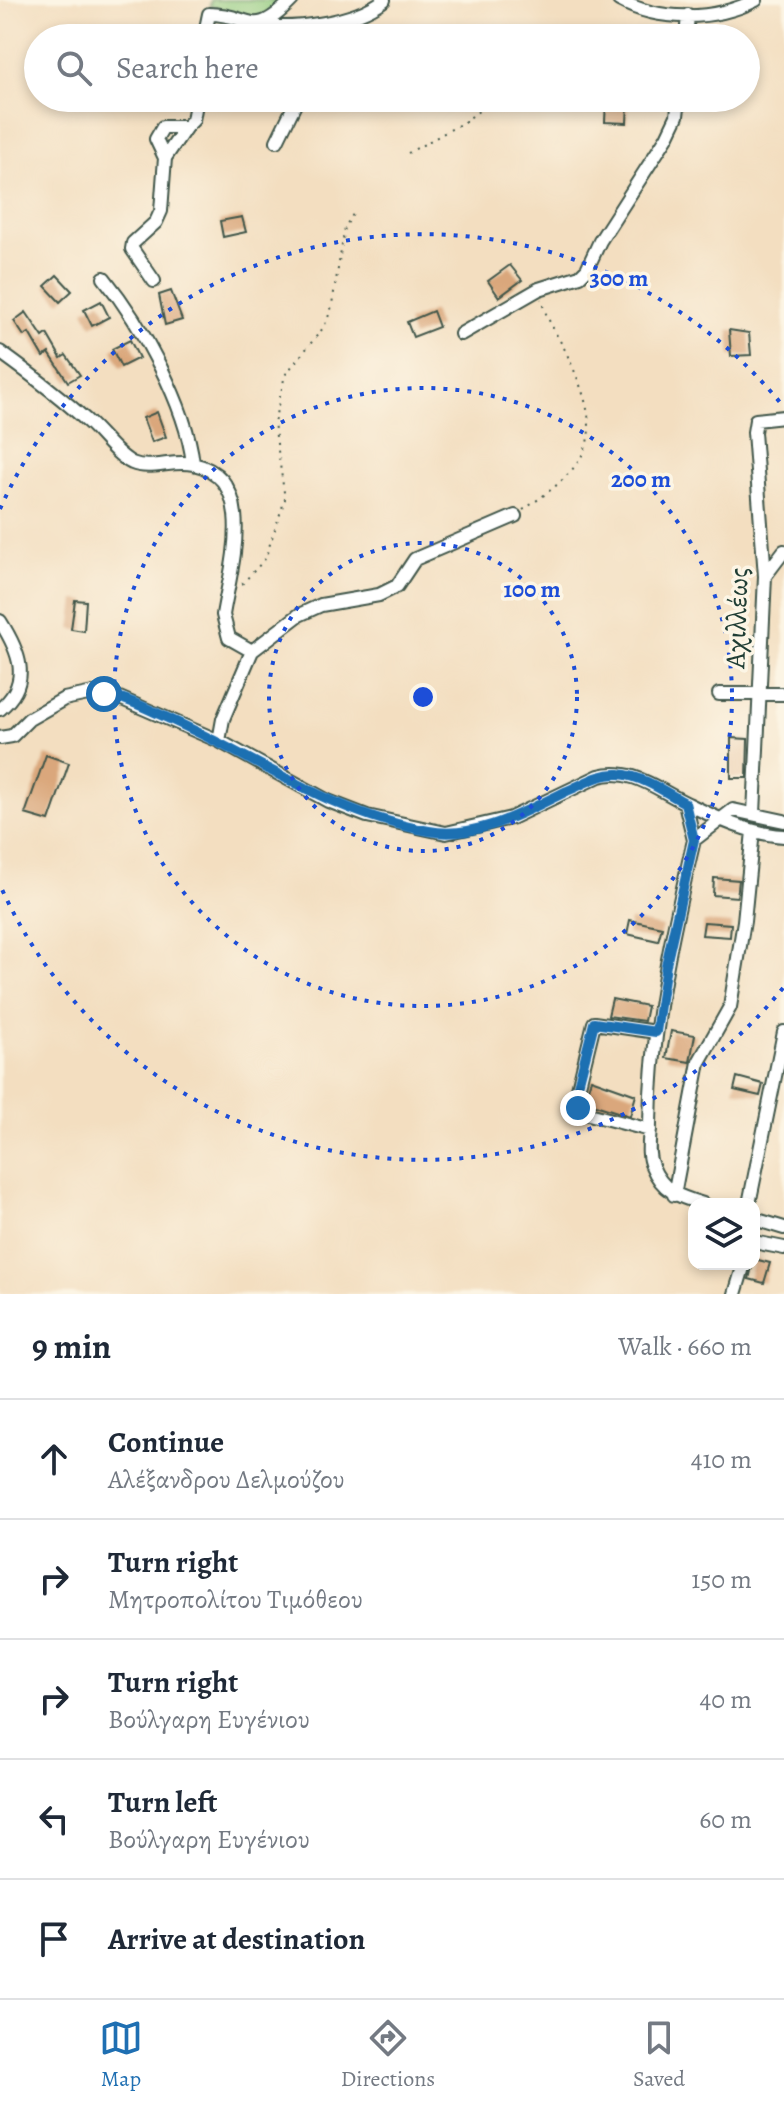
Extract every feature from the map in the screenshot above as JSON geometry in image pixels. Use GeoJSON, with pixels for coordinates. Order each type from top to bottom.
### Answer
{"type":"FeatureCollection","features":[{"type":"Feature","properties":{"kind":"street"},"geometry":{"type":"LineString","coordinates":[[258,24],[270,20],[292,0]]}},
{"type":"Feature","properties":{"kind":"street"},"geometry":{"type":"LineString","coordinates":[[304,24],[334,23],[365,12],[384,0]]}},
{"type":"Feature","properties":{"kind":"street"},"geometry":{"type":"LineString","coordinates":[[619,0],[659,16],[741,8],[756,0]]}},
{"type":"Feature","properties":{"kind":"street"},"geometry":{"type":"LineString","coordinates":[[207,24],[209,14],[251,24]]}},
{"type":"Feature","properties":{"kind":"street"},"geometry":{"type":"LineString","coordinates":[[687,24],[688,15]]}},
{"type":"Feature","properties":{"kind":"street"},"geometry":{"type":"LineString","coordinates":[[165,158],[196,112]]}},
{"type":"Feature","properties":{"kind":"street"},"geometry":{"type":"LineString","coordinates":[[277,141],[291,112]]}},
{"type":"Feature","properties":{"kind":"street"},"geometry":{"type":"LineString","coordinates":[[461,334],[539,289],[580,276],[587,269],[600,241],[667,137],[677,112]]}},
{"type":"Feature","properties":{"kind":"street"},"geometry":{"type":"LineString","coordinates":[[154,281],[132,249],[133,243],[159,217],[165,193],[165,158],[157,143],[163,127],[186,127]]}},
{"type":"Feature","properties":{"kind":"street"},"geometry":{"type":"LineString","coordinates":[[104,278],[137,321],[154,354],[186,436],[193,463]]}},
{"type":"Feature","properties":{"kind":"street"},"geometry":{"type":"LineString","coordinates":[[0,352],[85,419],[130,462],[141,465],[193,463],[208,470],[225,486],[238,513],[223,615],[229,638],[252,651]]}},
{"type":"Feature","properties":{"kind":"street","name":"Αχιλλέως"},"geometry":{"type":"LineString","coordinates":[[754,814],[765,576],[755,425],[756,420],[784,417]]}},
{"type":"Feature","properties":{"kind":"street"},"geometry":{"type":"LineString","coordinates":[[219,741],[223,719],[252,651],[299,615],[321,605],[379,595],[397,586],[415,559],[515,516]]}},
{"type":"Feature","properties":{"kind":"street"},"geometry":{"type":"LineString","coordinates":[[765,576],[784,551]]}},
{"type":"Feature","properties":{"kind":"street"},"geometry":{"type":"LineString","coordinates":[[0,621],[19,652],[21,668],[16,692],[0,709]]}},
{"type":"Feature","properties":{"kind":"street"},"geometry":{"type":"LineString","coordinates":[[0,738],[12,736],[29,719],[56,703],[93,693],[125,699],[219,741],[328,801],[367,816],[430,832],[461,832],[511,818],[610,774],[639,779],[685,803],[753,831],[784,836]]}},
{"type":"Feature","properties":{"kind":"street"},"geometry":{"type":"LineString","coordinates":[[719,694],[784,694]]}},
{"type":"Feature","properties":{"kind":"street"},"geometry":{"type":"LineString","coordinates":[[685,803],[694,840],[666,965],[656,1032],[650,1163],[665,1187],[674,1195],[688,1199]]}},
{"type":"Feature","properties":{"kind":"street"},"geometry":{"type":"LineString","coordinates":[[694,840],[733,810],[784,821]]}},
{"type":"Feature","properties":{"kind":"street"},"geometry":{"type":"LineString","coordinates":[[674,1195],[699,1062],[730,1007],[744,921],[753,831]]}},
{"type":"Feature","properties":{"kind":"street"},"geometry":{"type":"LineString","coordinates":[[650,1130],[585,1113],[575,1101],[594,1023],[656,1032]]}},
{"type":"Feature","properties":{"kind":"street"},"geometry":{"type":"LineString","coordinates":[[750,1198],[784,1032]]}},
{"type":"Feature","properties":{"kind":"street"},"geometry":{"type":"LineString","coordinates":[[760,1221],[784,1228]]}},
{"type":"Feature","properties":{"kind":"street"},"geometry":{"type":"LineString","coordinates":[[760,1243],[784,1248]]}},
{"type":"Feature","properties":{"kind":"street"},"geometry":{"type":"LineString","coordinates":[[735,1294],[742,1270]]}},
{"type":"Feature","properties":{"kind":"path"},"geometry":{"type":"LineString","coordinates":[[408,153],[477,112]]}},
{"type":"Feature","properties":{"kind":"path"},"geometry":{"type":"LineString","coordinates":[[225,601],[265,559],[285,499],[274,423],[282,387],[291,366],[324,327],[331,310],[345,227],[355,211]]}},
{"type":"Feature","properties":{"kind":"path"},"geometry":{"type":"LineString","coordinates":[[515,516],[576,467],[586,451],[591,434],[574,370],[545,314],[539,289]]}},
{"type":"Feature","properties":{"kind":"green space"},"geometry":{"type":"Polygon","coordinates":[[[211,0],[282,0],[264,14],[249,17],[210,6],[211,0]]]}},
{"type":"Feature","properties":{"kind":"building"},"geometry":{"type":"Polygon","coordinates":[[[605,112],[628,112],[627,123],[605,122],[605,112]]]}},
{"type":"Feature","properties":{"kind":"building"},"geometry":{"type":"Polygon","coordinates":[[[242,217],[246,232],[223,237],[220,221],[242,217]]]}},
{"type":"Feature","properties":{"kind":"building"},"geometry":{"type":"Polygon","coordinates":[[[510,265],[522,280],[499,297],[488,281],[510,265]]]}},
{"type":"Feature","properties":{"kind":"building"},"geometry":{"type":"Polygon","coordinates":[[[57,275],[72,291],[60,302],[45,286],[57,275]]]}},
{"type":"Feature","properties":{"kind":"building"},"geometry":{"type":"Polygon","coordinates":[[[171,291],[182,320],[165,325],[159,295],[171,291]]]}},
{"type":"Feature","properties":{"kind":"building"},"geometry":{"type":"Polygon","coordinates":[[[101,301],[109,317],[92,326],[84,310],[101,301]]]}},
{"type":"Feature","properties":{"kind":"building"},"geometry":{"type":"Polygon","coordinates":[[[433,311],[439,327],[413,337],[407,322],[433,311]]]}},
{"type":"Feature","properties":{"kind":"building"},"geometry":{"type":"Polygon","coordinates":[[[26,312],[43,337],[47,334],[61,358],[66,355],[80,375],[68,382],[49,353],[43,357],[29,333],[24,336],[14,321],[26,312]]]}},
{"type":"Feature","properties":{"kind":"building"},"geometry":{"type":"Polygon","coordinates":[[[729,330],[749,333],[751,355],[731,356],[729,330]]]}},
{"type":"Feature","properties":{"kind":"building"},"geometry":{"type":"Polygon","coordinates":[[[130,340],[139,358],[121,367],[112,349],[130,340]]]}},
{"type":"Feature","properties":{"kind":"building"},"geometry":{"type":"Polygon","coordinates":[[[157,412],[166,437],[152,442],[143,418],[157,412]]]}},
{"type":"Feature","properties":{"kind":"building"},"geometry":{"type":"Polygon","coordinates":[[[75,600],[86,601],[84,631],[71,629],[75,600]]]}},
{"type":"Feature","properties":{"kind":"building"},"geometry":{"type":"Polygon","coordinates":[[[731,738],[748,739],[747,778],[731,778],[731,738]]]}},
{"type":"Feature","properties":{"kind":"building"},"geometry":{"type":"Polygon","coordinates":[[[46,755],[69,763],[49,821],[25,814],[46,755]]]}},
{"type":"Feature","properties":{"kind":"building"},"geometry":{"type":"Polygon","coordinates":[[[714,878],[739,880],[737,897],[713,895],[714,878]]]}},
{"type":"Feature","properties":{"kind":"building"},"geometry":{"type":"Polygon","coordinates":[[[630,920],[662,927],[658,941],[627,934],[630,920]]]}},
{"type":"Feature","properties":{"kind":"building"},"geometry":{"type":"Polygon","coordinates":[[[704,922],[731,924],[730,937],[702,935],[704,922]]]}},
{"type":"Feature","properties":{"kind":"building"},"geometry":{"type":"Polygon","coordinates":[[[612,999],[647,1006],[644,1021],[608,1016],[612,999]]]}},
{"type":"Feature","properties":{"kind":"building"},"geometry":{"type":"Polygon","coordinates":[[[671,1031],[695,1035],[690,1062],[666,1058],[671,1031]]]}},
{"type":"Feature","properties":{"kind":"building"},"geometry":{"type":"Polygon","coordinates":[[[737,1077],[763,1084],[760,1096],[734,1090],[737,1077]]]}},
{"type":"Feature","properties":{"kind":"building"},"geometry":{"type":"Polygon","coordinates":[[[591,1079],[636,1095],[630,1116],[589,1103],[585,1099],[591,1079]]]}},
{"type":"Feature","properties":{"kind":"building"},"geometry":{"type":"Polygon","coordinates":[[[760,1260],[770,1263],[764,1283],[749,1279],[751,1270],[760,1270],[760,1260]]]}},
{"type":"Feature","properties":{"kind":"route"},"geometry":{"type":"LineString","coordinates":[[104,694],[125,699],[219,741],[303,790],[328,801],[367,816],[430,832],[461,832],[511,818],[599,776],[610,774],[639,779],[685,803],[694,840],[666,965],[656,1032],[594,1023],[576,1093],[578,1108]]}}]}
